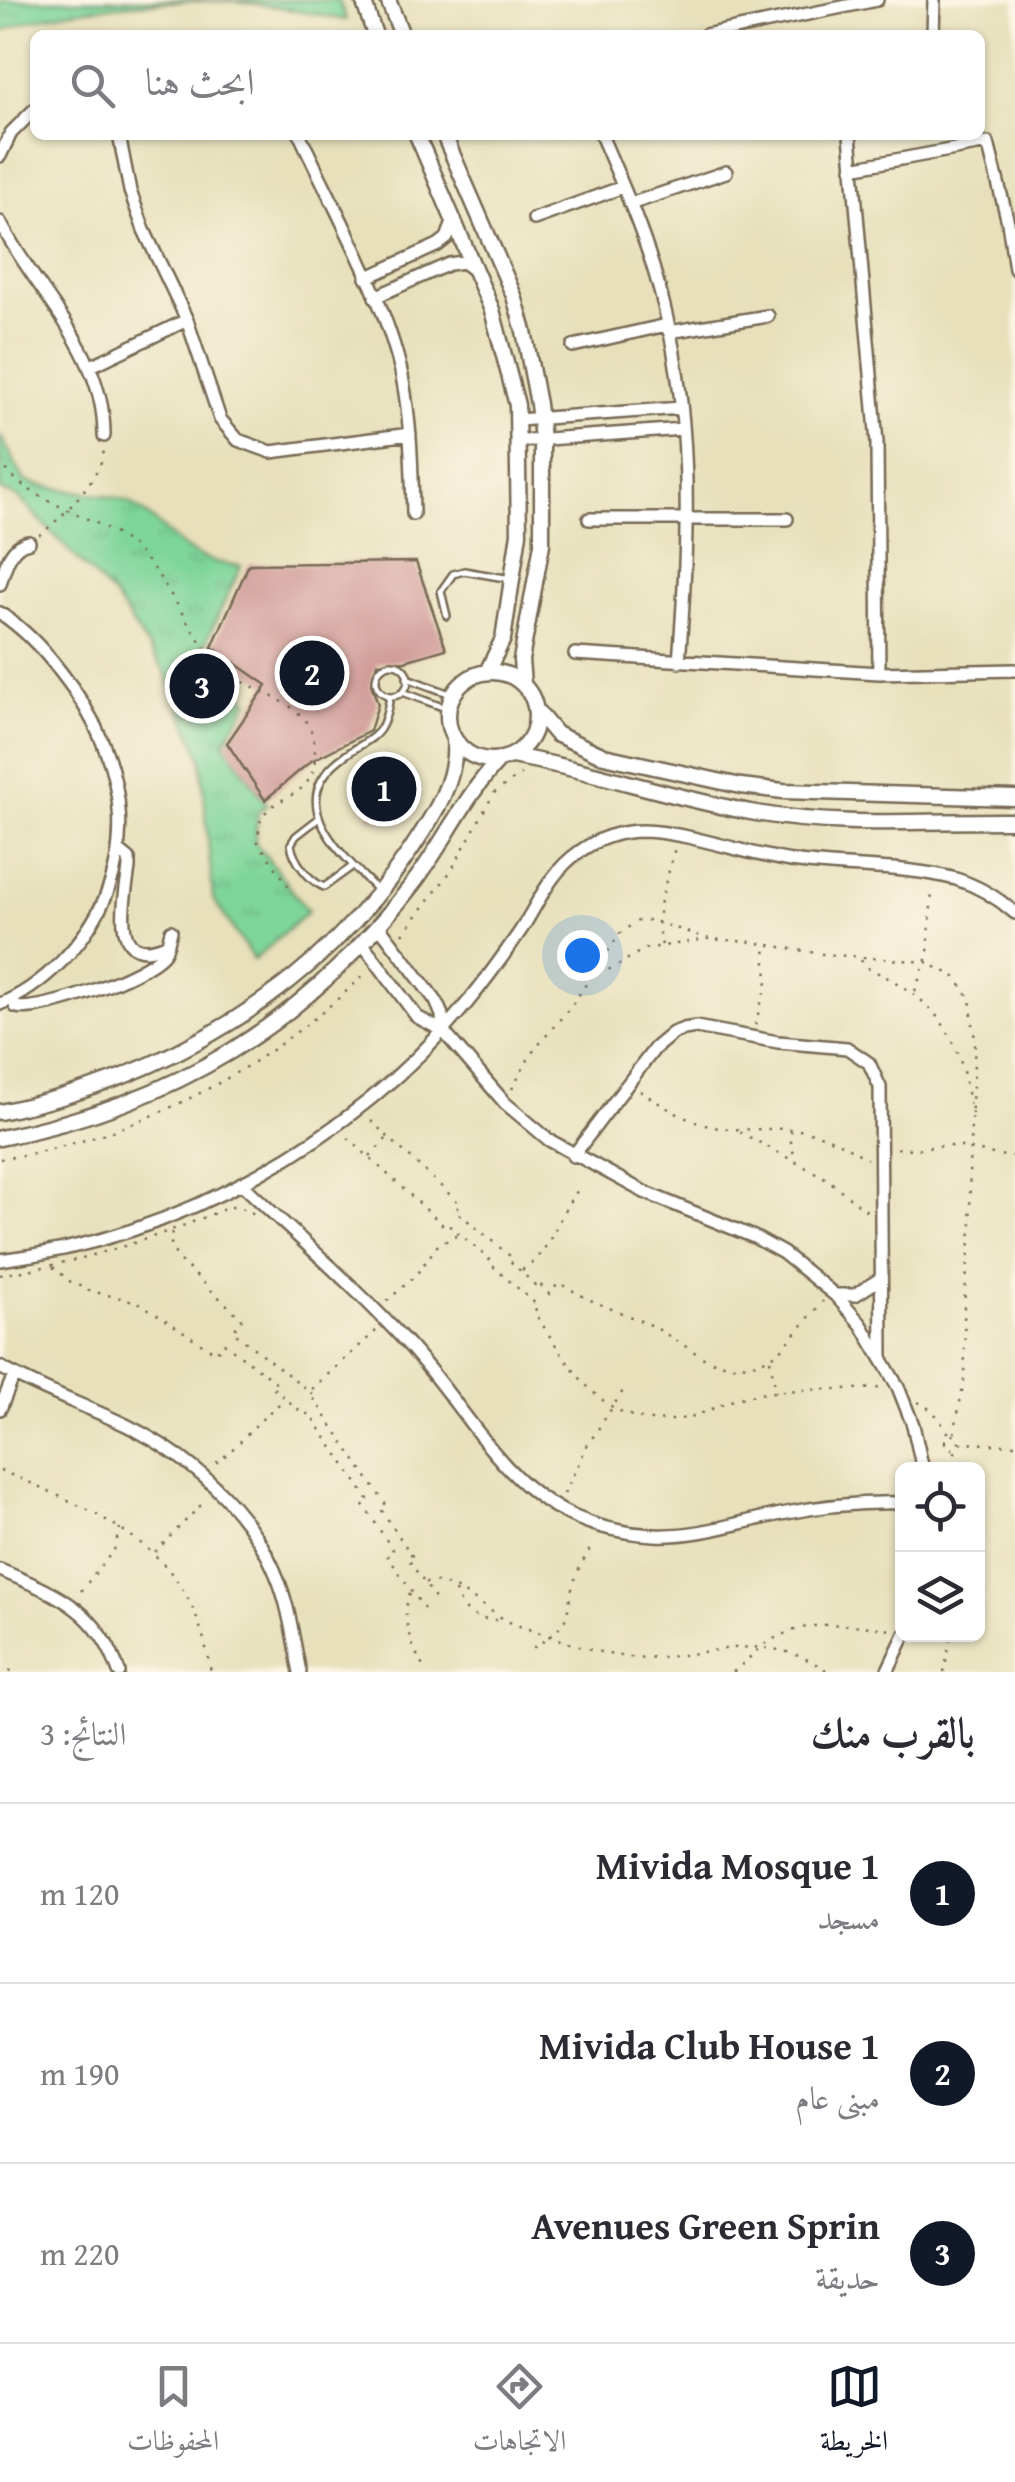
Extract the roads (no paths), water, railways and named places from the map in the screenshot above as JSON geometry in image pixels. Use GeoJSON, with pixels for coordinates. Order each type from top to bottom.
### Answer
{"type":"FeatureCollection","features":[{"type":"Feature","properties":{"kind":"street"},"geometry":{"type":"LineString","coordinates":[[362,0],[374,30]]}},
{"type":"Feature","properties":{"kind":"street"},"geometry":{"type":"LineString","coordinates":[[388,0],[400,30]]}},
{"type":"Feature","properties":{"kind":"street"},"geometry":{"type":"LineString","coordinates":[[729,30],[876,0]]}},
{"type":"Feature","properties":{"kind":"street"},"geometry":{"type":"LineString","coordinates":[[933,30],[934,0]]}},
{"type":"Feature","properties":{"kind":"street"},"geometry":{"type":"LineString","coordinates":[[0,156],[11,133],[30,114]]}},
{"type":"Feature","properties":{"kind":"street"},"geometry":{"type":"LineString","coordinates":[[120,140],[130,191],[144,230],[187,320],[220,419],[238,440],[252,447],[288,452],[410,434]]}},
{"type":"Feature","properties":{"kind":"street"},"geometry":{"type":"LineString","coordinates":[[302,140],[375,297],[402,376],[410,434],[413,514]]}},
{"type":"Feature","properties":{"kind":"street"},"geometry":{"type":"LineString","coordinates":[[419,140],[481,280],[506,352],[518,420],[520,533],[501,646],[486,672]]}},
{"type":"Feature","properties":{"kind":"street"},"geometry":{"type":"LineString","coordinates":[[446,140],[514,296],[532,370],[542,439],[542,544],[522,660],[523,684],[536,710],[556,734],[604,756],[741,786],[783,791],[1015,798]]}},
{"type":"Feature","properties":{"kind":"street"},"geometry":{"type":"LineString","coordinates":[[603,140],[659,284],[681,408],[686,520],[679,662]]}},
{"type":"Feature","properties":{"kind":"street"},"geometry":{"type":"LineString","coordinates":[[850,140],[877,443],[879,673]]}},
{"type":"Feature","properties":{"kind":"street"},"geometry":{"type":"LineString","coordinates":[[981,140],[988,143]]}},
{"type":"Feature","properties":{"kind":"street"},"geometry":{"type":"LineString","coordinates":[[852,168],[988,143]]}},
{"type":"Feature","properties":{"kind":"street"},"geometry":{"type":"LineString","coordinates":[[988,143],[1008,222],[1015,269]]}},
{"type":"Feature","properties":{"kind":"street"},"geometry":{"type":"LineString","coordinates":[[630,204],[726,172]]}},
{"type":"Feature","properties":{"kind":"street"},"geometry":{"type":"LineString","coordinates":[[534,219],[624,187]]}},
{"type":"Feature","properties":{"kind":"street"},"geometry":{"type":"LineString","coordinates":[[366,278],[443,241],[453,228],[452,211]]}},
{"type":"Feature","properties":{"kind":"street"},"geometry":{"type":"LineString","coordinates":[[0,222],[62,316],[89,367],[102,400],[104,436]]}},
{"type":"Feature","properties":{"kind":"street"},"geometry":{"type":"LineString","coordinates":[[375,297],[456,262],[468,264],[481,280]]}},
{"type":"Feature","properties":{"kind":"street"},"geometry":{"type":"LineString","coordinates":[[573,346],[668,328],[768,316]]}},
{"type":"Feature","properties":{"kind":"street"},"geometry":{"type":"LineString","coordinates":[[89,367],[187,320]]}},
{"type":"Feature","properties":{"kind":"street"},"geometry":{"type":"LineString","coordinates":[[518,420],[681,408]]}},
{"type":"Feature","properties":{"kind":"street"},"geometry":{"type":"LineString","coordinates":[[520,441],[683,429]]}},
{"type":"Feature","properties":{"kind":"street"},"geometry":{"type":"LineString","coordinates":[[589,520],[787,518]]}},
{"type":"Feature","properties":{"kind":"street"},"geometry":{"type":"LineString","coordinates":[[0,584],[13,552],[20,544],[29,542]]}},
{"type":"Feature","properties":{"kind":"street"},"geometry":{"type":"LineString","coordinates":[[0,613],[52,660],[78,694],[96,727],[114,775],[121,828],[108,890],[81,941],[55,968],[6,1002],[16,1007],[39,1007],[116,983],[160,956],[167,948],[171,930]]}},
{"type":"Feature","properties":{"kind":"street"},"geometry":{"type":"LineString","coordinates":[[575,654],[879,673],[1015,670]]}},
{"type":"Feature","properties":{"kind":"street"},"geometry":{"type":"LineString","coordinates":[[523,684],[500,672],[486,672],[467,680],[451,702],[450,730],[460,748],[478,759],[560,764],[758,814],[902,822],[1015,821]]}},
{"type":"Feature","properties":{"kind":"street"},"geometry":{"type":"LineString","coordinates":[[0,1138],[99,1113],[200,1069],[296,1006],[379,926],[424,868],[474,790],[532,737],[536,710]]}},
{"type":"Feature","properties":{"kind":"street"},"geometry":{"type":"LineString","coordinates":[[0,1112],[116,1081],[213,1034],[292,979],[342,933],[416,842],[446,789],[454,765],[454,740]]}},
{"type":"Feature","properties":{"kind":"street"},"geometry":{"type":"LineString","coordinates":[[0,1260],[129,1230],[242,1183],[349,1116],[442,1031],[504,954],[559,869],[576,854],[616,834],[638,831],[677,836],[788,861],[958,880],[982,889],[1015,913]]}},
{"type":"Feature","properties":{"kind":"street"},"geometry":{"type":"LineString","coordinates":[[118,851],[129,860],[130,868],[123,931],[132,946],[140,949],[166,944]]}},
{"type":"Feature","properties":{"kind":"street"},"geometry":{"type":"LineString","coordinates":[[379,926],[436,1000],[442,1015],[442,1031]]}},
{"type":"Feature","properties":{"kind":"street"},"geometry":{"type":"LineString","coordinates":[[363,944],[417,1017],[442,1031],[505,1103],[573,1156],[662,1200],[754,1237],[810,1273],[835,1295],[882,1356],[913,1424],[921,1462]]}},
{"type":"Feature","properties":{"kind":"street"},"geometry":{"type":"LineString","coordinates":[[573,1156],[664,1040],[684,1028],[847,1048],[870,1062],[880,1087],[882,1356]]}},
{"type":"Feature","properties":{"kind":"street"},"geometry":{"type":"LineString","coordinates":[[242,1183],[404,1339],[452,1395],[512,1476],[564,1513],[594,1526],[656,1535],[719,1529],[820,1507],[895,1503]]}},
{"type":"Feature","properties":{"kind":"street"},"geometry":{"type":"LineString","coordinates":[[835,1295],[855,1296],[874,1287],[880,1279]]}},
{"type":"Feature","properties":{"kind":"street"},"geometry":{"type":"LineString","coordinates":[[0,1367],[163,1446],[197,1468],[226,1497],[270,1564],[285,1601],[300,1672]]}},
{"type":"Feature","properties":{"kind":"street"},"geometry":{"type":"LineString","coordinates":[[0,1409],[14,1375]]}},
{"type":"Feature","properties":{"kind":"street"},"geometry":{"type":"LineString","coordinates":[[0,1570],[66,1600],[84,1614],[110,1649],[119,1672]]}},
{"type":"Feature","properties":{"kind":"street"},"geometry":{"type":"LineString","coordinates":[[888,1672],[900,1642]]}},
{"type":"Feature","properties":{"kind":"lane"},"geometry":{"type":"LineString","coordinates":[[448,616],[441,591],[453,574],[464,571],[514,579]]}},
{"type":"Feature","properties":{"kind":"lane"},"geometry":{"type":"LineString","coordinates":[[395,664],[408,678],[451,702],[402,692],[390,696],[376,684],[378,671],[382,666],[395,664]]}},
{"type":"Feature","properties":{"kind":"lane"},"geometry":{"type":"LineString","coordinates":[[402,692],[408,678]]}},
{"type":"Feature","properties":{"kind":"lane"},"geometry":{"type":"LineString","coordinates":[[379,892],[318,820],[319,792],[328,771],[374,738],[384,726],[390,696]]}},
{"type":"Feature","properties":{"kind":"lane"},"geometry":{"type":"LineString","coordinates":[[318,820],[296,836],[291,844],[294,857],[317,886],[324,887],[354,866]]}},
{"type":"Feature","properties":{"kind":"place","name":"Mivida Club House 1"},"geometry":{"type":"Point","coordinates":[312,673]}},
{"type":"Feature","properties":{"kind":"place","name":"Avenues Green Sprin"},"geometry":{"type":"Point","coordinates":[202,686]}},
{"type":"Feature","properties":{"kind":"place","name":"Mivida Mosque 1"},"geometry":{"type":"Point","coordinates":[384,789]}}]}
